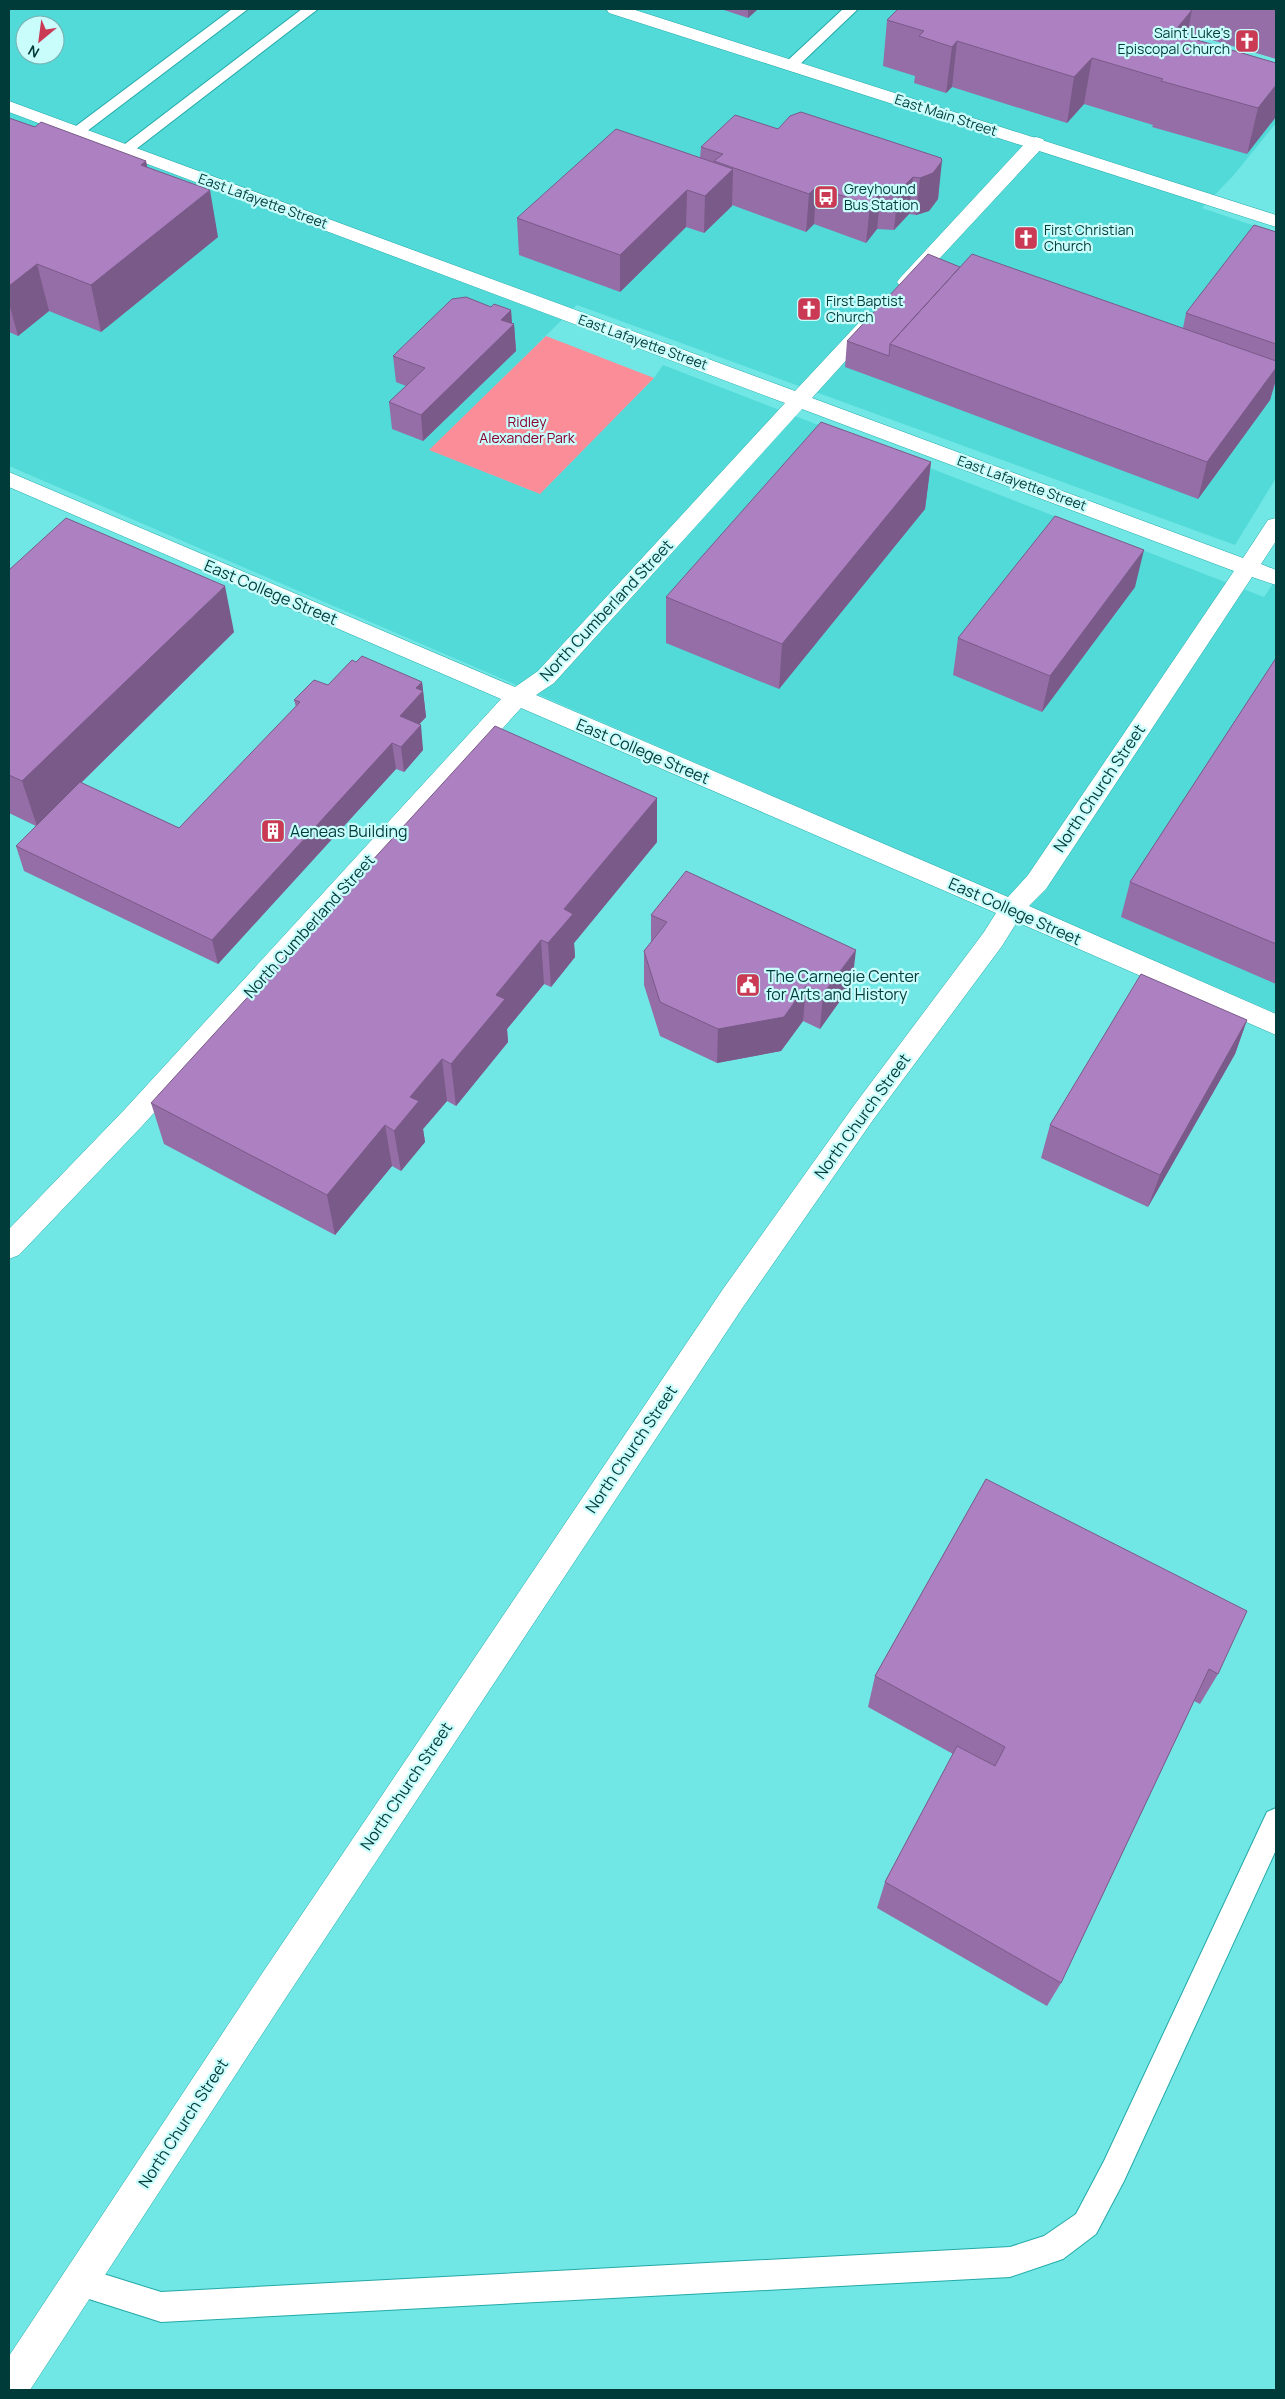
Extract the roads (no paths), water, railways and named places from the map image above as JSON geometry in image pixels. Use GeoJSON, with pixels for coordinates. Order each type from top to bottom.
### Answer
{"type":"FeatureCollection","features":[{"type":"Feature","properties":{"kind":"street","name":"East Main Street"},"geometry":{"type":"LineString","coordinates":[[615,9],[1276,221]]}},
{"type":"Feature","properties":{"kind":"street","name":"East Lafayette Street"},"geometry":{"type":"LineString","coordinates":[[9,106],[1276,578]]}},
{"type":"Feature","properties":{"kind":"street","name":"North Cumberland Street"},"geometry":{"type":"LineString","coordinates":[[9,1247],[134,1117],[517,697],[546,677],[1036,143]]}},
{"type":"Feature","properties":{"kind":"street","name":"East College Street"},"geometry":{"type":"LineString","coordinates":[[9,479],[1276,1025]]}},
{"type":"Feature","properties":{"kind":"street","name":"North Church Street"},"geometry":{"type":"LineString","coordinates":[[9,2389],[78,2281],[553,1565],[733,1298],[864,1112],[993,939],[1011,910],[1037,882],[1246,567],[1276,525]]}},
{"type":"Feature","properties":{"kind":"lane"},"geometry":{"type":"LineString","coordinates":[[77,132],[241,9]]}},
{"type":"Feature","properties":{"kind":"lane"},"geometry":{"type":"LineString","coordinates":[[126,150],[311,9]]}},
{"type":"Feature","properties":{"kind":"lane"},"geometry":{"type":"LineString","coordinates":[[791,65],[851,9]]}},
{"type":"Feature","properties":{"kind":"lane"},"geometry":{"type":"LineString","coordinates":[[78,2281],[161,2308],[1010,2262],[1052,2248],[1086,2224],[1114,2171],[1276,1821]]}},
{"type":"Feature","properties":{"kind":"place","name":"Saint Luke's Episcopal Church"},"geometry":{"type":"Point","coordinates":[1247,41]}},
{"type":"Feature","properties":{"kind":"place","name":"Greyhound Bus Station"},"geometry":{"type":"Point","coordinates":[826,197]}},
{"type":"Feature","properties":{"kind":"place","name":"First Christian Church"},"geometry":{"type":"Point","coordinates":[1026,238]}},
{"type":"Feature","properties":{"kind":"place","name":"First Baptist Church"},"geometry":{"type":"Point","coordinates":[809,309]}},
{"type":"Feature","properties":{"kind":"place","name":"Aeneas Building"},"geometry":{"type":"Point","coordinates":[273,831]}},
{"type":"Feature","properties":{"kind":"place","name":"The Carnegie Center for Arts and History"},"geometry":{"type":"Point","coordinates":[748,985]}},
{"type":"Feature","properties":{"kind":"park label","name":"Ridley Alexander Park"},"geometry":{"type":"Point","coordinates":[527,430]}}]}
